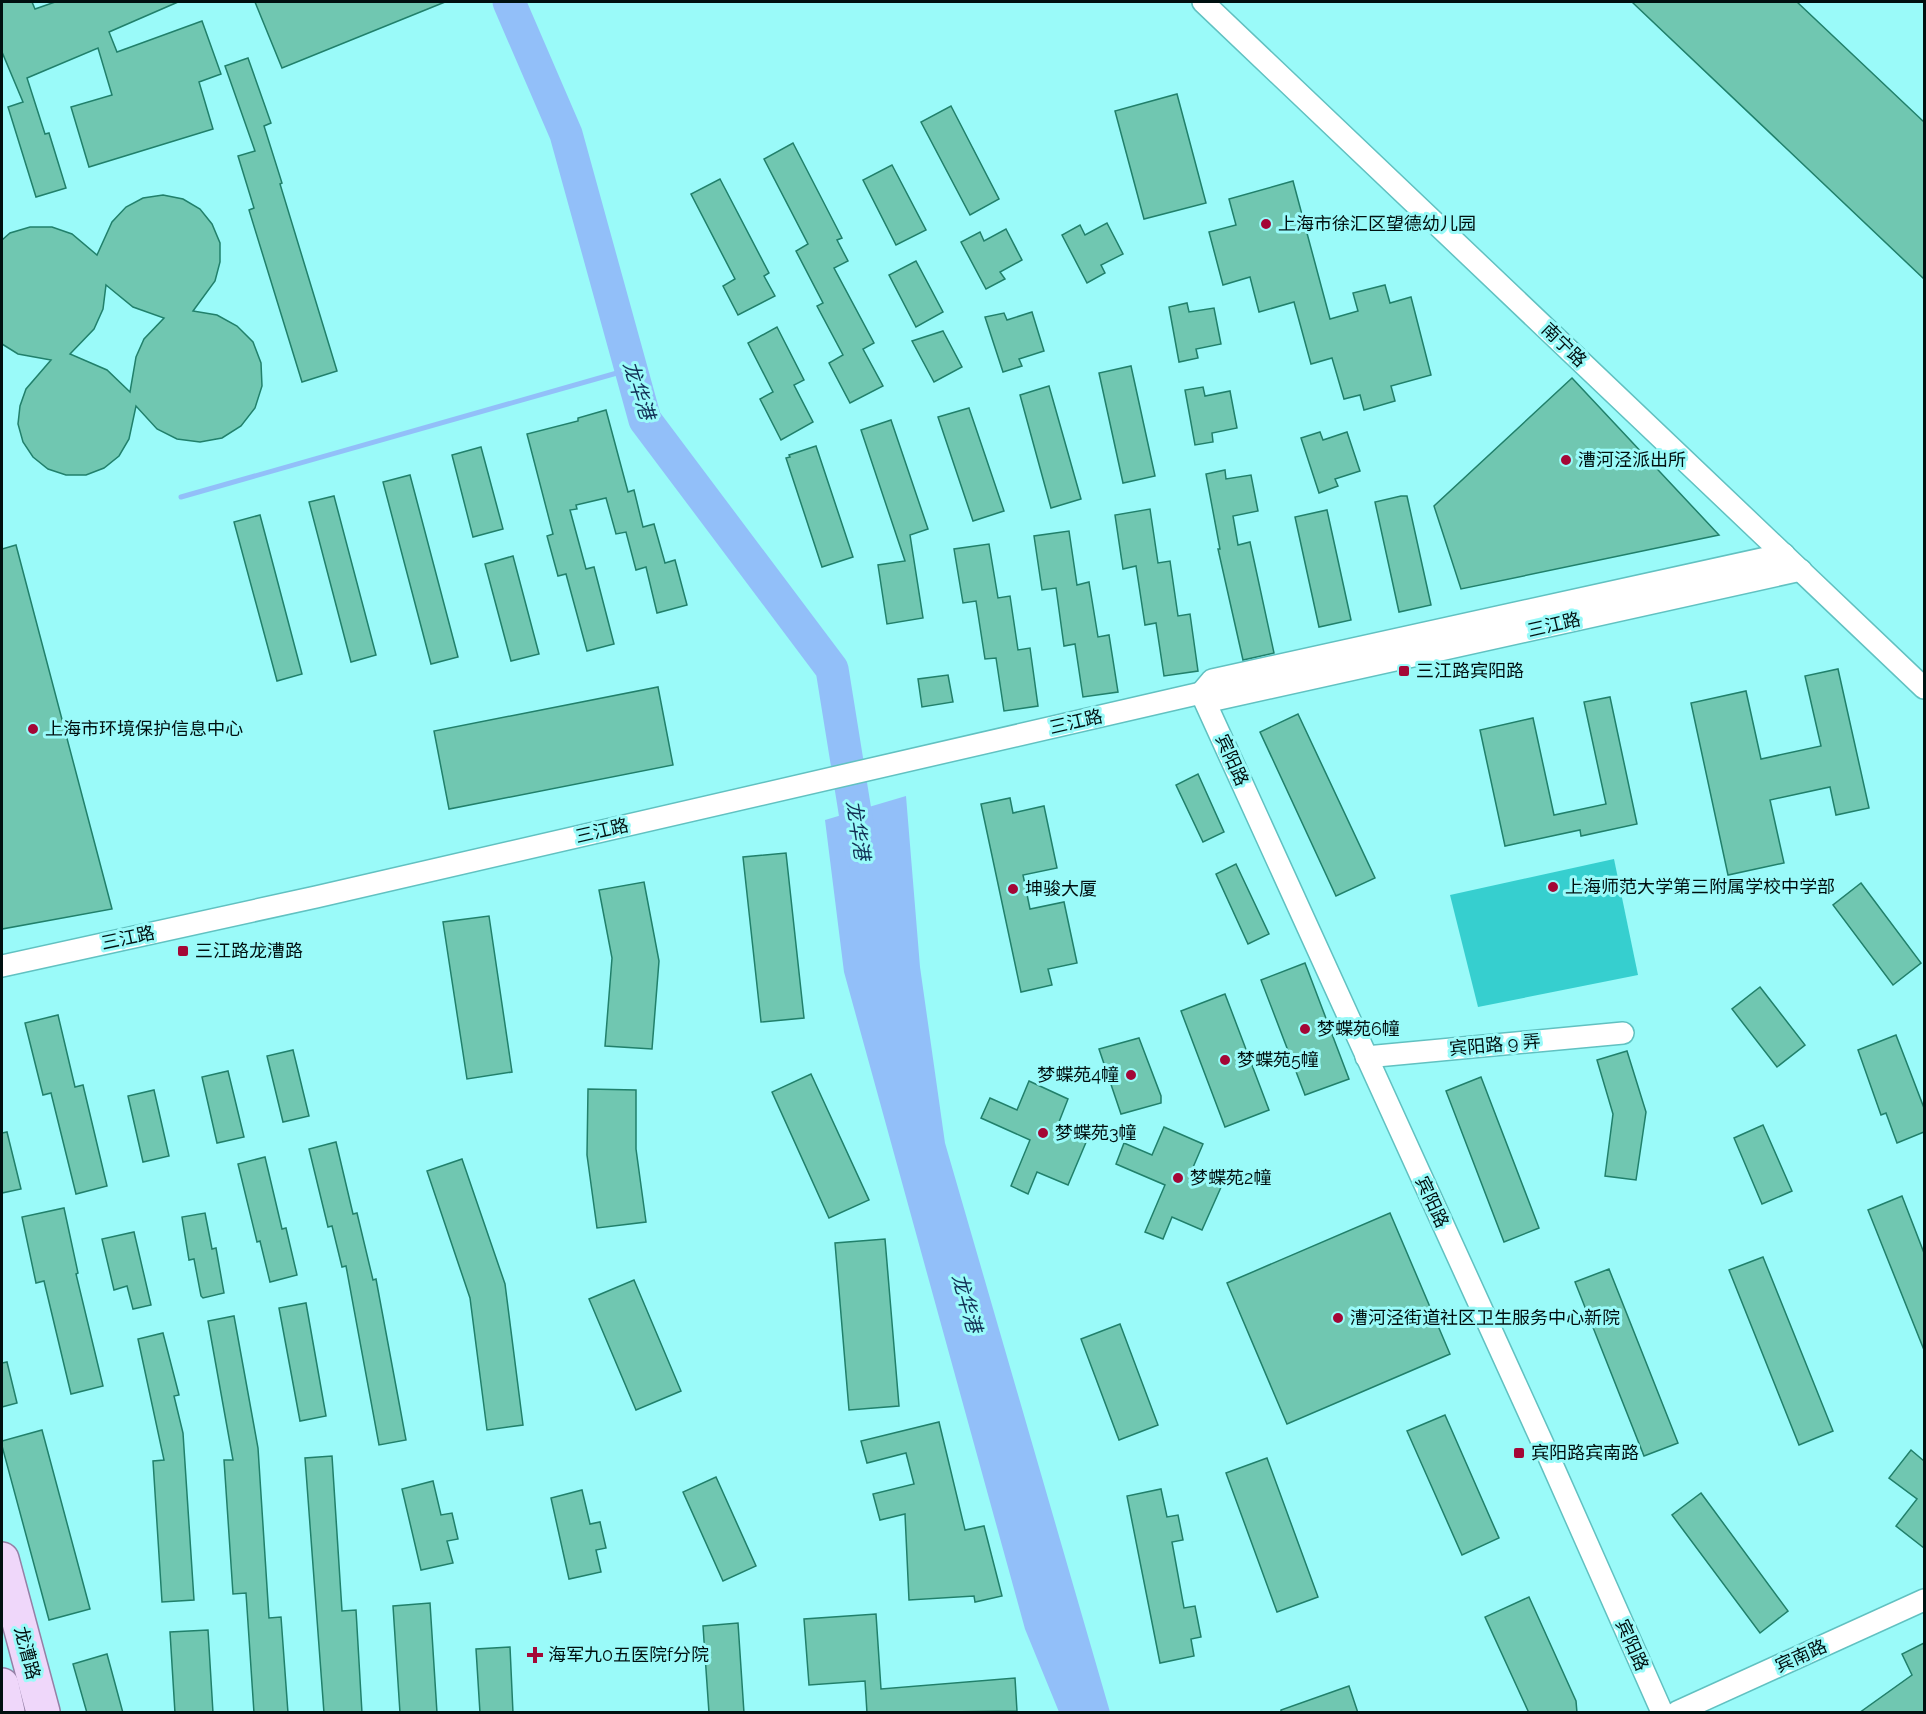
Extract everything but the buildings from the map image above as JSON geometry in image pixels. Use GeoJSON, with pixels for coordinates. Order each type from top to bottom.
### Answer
{"type":"FeatureCollection","features":[{"type":"Feature","properties":{"kind":"main road","name":"龙漕路"},"geometry":{"type":"LineString","coordinates":[[2,1559],[43,1713]]}},
{"type":"Feature","properties":{"kind":"main road","name":"龙漕路"},"geometry":{"type":"LineString","coordinates":[[2,1685],[8,1713]]}},
{"type":"Feature","properties":{"kind":"street","name":"南宁路"},"geometry":{"type":"LineString","coordinates":[[1203,2],[1924,688]]}},
{"type":"Feature","properties":{"kind":"street","name":"三江路"},"geometry":{"type":"LineString","coordinates":[[1202,693],[1212,681],[1784,554]]}},
{"type":"Feature","properties":{"kind":"street","name":"三江路"},"geometry":{"type":"LineString","coordinates":[[2,966],[316,897],[1202,693],[1219,699],[1801,570]]}},
{"type":"Feature","properties":{"kind":"street","name":"宾阳路"},"geometry":{"type":"LineString","coordinates":[[1202,693],[1544,1446],[1662,1713]]}},
{"type":"Feature","properties":{"kind":"street","name":"宾阳路 9 弄"},"geometry":{"type":"LineString","coordinates":[[1366,1057],[1623,1033]]}},
{"type":"Feature","properties":{"kind":"street","name":"宾南路"},"geometry":{"type":"LineString","coordinates":[[1677,1713],[1924,1600]]}},
{"type":"Feature","properties":{"kind":"shaded area"},"geometry":{"type":"Polygon","coordinates":[[[1614,859],[1638,975],[1478,1007],[1450,895],[1614,859]]]}},
{"type":"Feature","properties":{"kind":"water"},"geometry":{"type":"Polygon","coordinates":[[[906,796],[920,967],[945,1143],[1110,1712],[1059,1712],[1025,1629],[844,972],[825,820],[906,796]]]}},
{"type":"Feature","properties":{"kind":"waterway","name":"龙华港"},"geometry":{"type":"LineString","coordinates":[[509,2],[566,134],[645,420],[832,669],[862,855]]}},
{"type":"Feature","properties":{"kind":"waterway"},"geometry":{"type":"LineString","coordinates":[[181,497],[631,369]]}},
{"type":"Feature","properties":{"kind":"place","name":"上海市徐汇区望德幼儿园"},"geometry":{"type":"Point","coordinates":[1266,224]}},
{"type":"Feature","properties":{"kind":"place","name":"漕河泾派出所"},"geometry":{"type":"Point","coordinates":[1566,460]}},
{"type":"Feature","properties":{"kind":"place","name":"三江路宾阳路"},"geometry":{"type":"Point","coordinates":[1404,671]}},
{"type":"Feature","properties":{"kind":"place","name":"上海市环境保护信息中心"},"geometry":{"type":"Point","coordinates":[33,729]}},
{"type":"Feature","properties":{"kind":"place","name":"上海师范大学第三附属学校中学部"},"geometry":{"type":"Point","coordinates":[1553,887]}},
{"type":"Feature","properties":{"kind":"place","name":"坤骏大厦"},"geometry":{"type":"Point","coordinates":[1013,889]}},
{"type":"Feature","properties":{"kind":"place","name":"三江路龙漕路"},"geometry":{"type":"Point","coordinates":[183,951]}},
{"type":"Feature","properties":{"kind":"place","name":"梦蝶苑6幢"},"geometry":{"type":"Point","coordinates":[1305,1029]}},
{"type":"Feature","properties":{"kind":"place","name":"梦蝶苑5幢"},"geometry":{"type":"Point","coordinates":[1225,1060]}},
{"type":"Feature","properties":{"kind":"place","name":"梦蝶苑4幢"},"geometry":{"type":"Point","coordinates":[1131,1075]}},
{"type":"Feature","properties":{"kind":"place","name":"梦蝶苑3幢"},"geometry":{"type":"Point","coordinates":[1043,1133]}},
{"type":"Feature","properties":{"kind":"place","name":"梦蝶苑2幢"},"geometry":{"type":"Point","coordinates":[1178,1178]}},
{"type":"Feature","properties":{"kind":"place","name":"漕河泾街道社区卫生服务中心新院"},"geometry":{"type":"Point","coordinates":[1338,1318]}},
{"type":"Feature","properties":{"kind":"place","name":"宾阳路宾南路"},"geometry":{"type":"Point","coordinates":[1519,1453]}},
{"type":"Feature","properties":{"kind":"place","name":"海军九0五医院f分院"},"geometry":{"type":"Point","coordinates":[535,1655]}}]}
